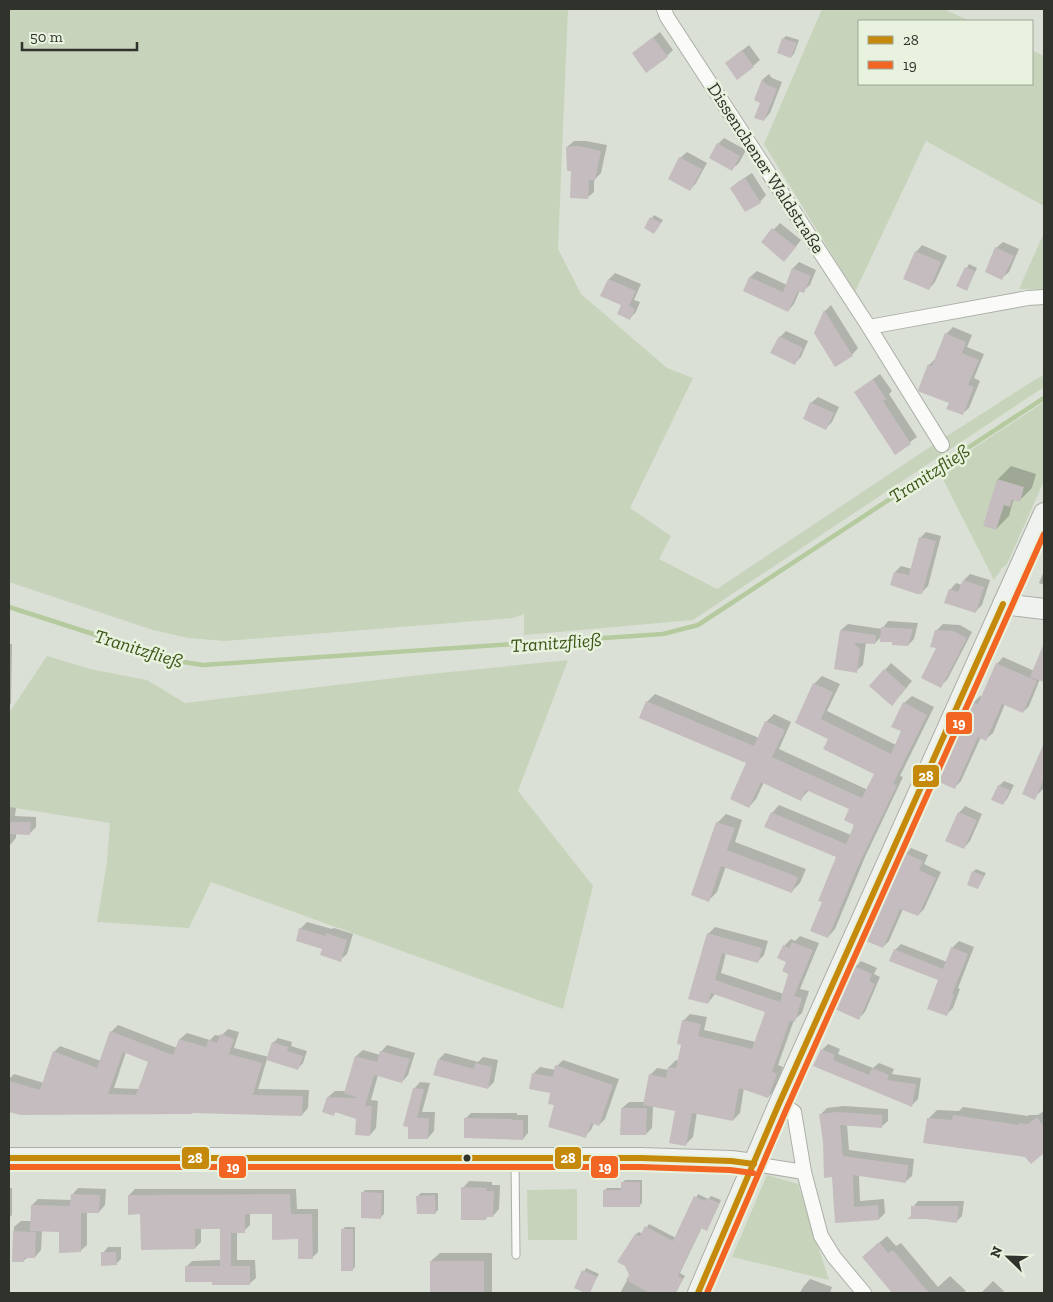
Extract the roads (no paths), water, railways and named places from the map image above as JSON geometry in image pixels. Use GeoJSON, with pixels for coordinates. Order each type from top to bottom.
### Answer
{"type":"FeatureCollection","features":[{"type":"Feature","properties":{"kind":"street","name":"Dissenchener Waldstraße"},"geometry":{"type":"LineString","coordinates":[[664,9],[673,26],[869,327],[942,445]]}},
{"type":"Feature","properties":{"kind":"street"},"geometry":{"type":"LineString","coordinates":[[869,327],[1028,298],[1044,297]]}},
{"type":"Feature","properties":{"kind":"street"},"geometry":{"type":"LineString","coordinates":[[698,1293],[778,1106],[1044,513]]}},
{"type":"Feature","properties":{"kind":"street"},"geometry":{"type":"LineString","coordinates":[[1003,604],[1044,609]]}},
{"type":"Feature","properties":{"kind":"street"},"geometry":{"type":"LineString","coordinates":[[778,1106],[788,1108],[794,1112],[804,1172],[822,1236],[834,1257],[864,1293]]}},
{"type":"Feature","properties":{"kind":"street"},"geometry":{"type":"LineString","coordinates":[[9,1158],[641,1158],[731,1161],[804,1172]]}},
{"type":"Feature","properties":{"kind":"lane"},"geometry":{"type":"LineString","coordinates":[[515,1158],[516,1254]]}},
{"type":"Feature","properties":{"kind":"waterway","name":"Tranitzfließ"},"geometry":{"type":"LineString","coordinates":[[9,607],[177,661],[203,665],[663,634],[698,625],[1044,398]]}}]}
